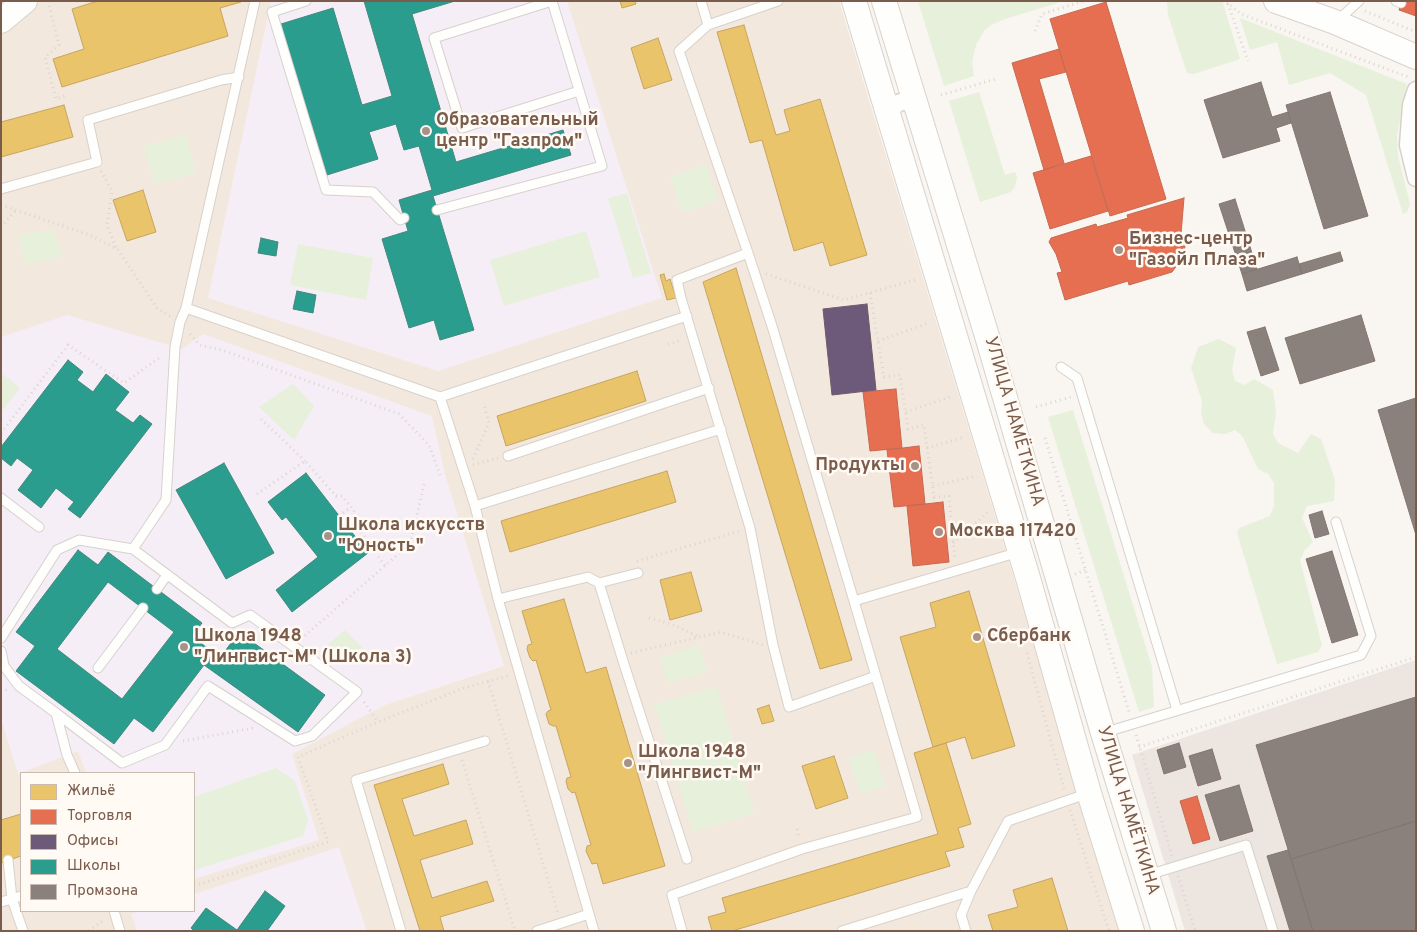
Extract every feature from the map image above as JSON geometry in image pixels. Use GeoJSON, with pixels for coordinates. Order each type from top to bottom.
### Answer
{"type":"FeatureCollection","features":[{"type":"Feature","properties":{"kind":"main road"},"geometry":{"type":"LineString","coordinates":[[1,21],[25,1]]}},
{"type":"Feature","properties":{"kind":"main road","name":"УЛИЦА НАМЁТКИНА"},"geometry":{"type":"LineString","coordinates":[[854,1],[1020,551],[1089,792],[1132,931]]}},
{"type":"Feature","properties":{"kind":"main road","name":"УЛИЦА НАМЁТКИНА"},"geometry":{"type":"LineString","coordinates":[[884,1],[988,336],[1103,733],[1164,931]]}},
{"type":"Feature","properties":{"kind":"main road"},"geometry":{"type":"LineString","coordinates":[[1276,1],[1335,22],[1416,57]]}},
{"type":"Feature","properties":{"kind":"street"},"geometry":{"type":"LineString","coordinates":[[1416,90],[1411,105],[1408,145],[1416,178]]}},
{"type":"Feature","properties":{"kind":"street"},"geometry":{"type":"LineString","coordinates":[[890,120],[892,108],[900,102],[907,102],[917,110]]}},
{"type":"Feature","properties":{"kind":"lane"},"geometry":{"type":"LineString","coordinates":[[133,549],[166,500],[175,347],[180,322],[186,308],[255,1]]}},
{"type":"Feature","properties":{"kind":"lane"},"geometry":{"type":"LineString","coordinates":[[306,1],[272,12],[326,190],[373,192],[400,220],[404,218]]}},
{"type":"Feature","properties":{"kind":"lane"},"geometry":{"type":"LineString","coordinates":[[437,210],[602,166],[552,1],[434,38],[462,128],[579,91]]}},
{"type":"Feature","properties":{"kind":"lane"},"geometry":{"type":"LineString","coordinates":[[701,1],[708,25]]}},
{"type":"Feature","properties":{"kind":"lane"},"geometry":{"type":"LineString","coordinates":[[682,931],[672,895],[802,849],[917,817],[754,270],[679,51],[708,25],[778,1]]}},
{"type":"Feature","properties":{"kind":"lane"},"geometry":{"type":"LineString","coordinates":[[1335,22],[1356,4]]}},
{"type":"Feature","properties":{"kind":"lane"},"geometry":{"type":"LineString","coordinates":[[1,189],[97,162],[88,120],[221,80],[239,77]]}},
{"type":"Feature","properties":{"kind":"lane"},"geometry":{"type":"LineString","coordinates":[[748,253],[677,280],[750,528],[773,645],[789,707],[876,676]]}},
{"type":"Feature","properties":{"kind":"lane"},"geometry":{"type":"LineString","coordinates":[[186,308],[440,397],[687,316]]}},
{"type":"Feature","properties":{"kind":"lane"},"geometry":{"type":"LineString","coordinates":[[1061,367],[1077,378],[1177,710]]}},
{"type":"Feature","properties":{"kind":"lane"},"geometry":{"type":"LineString","coordinates":[[508,456],[709,388]]}},
{"type":"Feature","properties":{"kind":"lane"},"geometry":{"type":"LineString","coordinates":[[440,397],[475,506],[498,599],[594,931]]}},
{"type":"Feature","properties":{"kind":"lane"},"geometry":{"type":"LineString","coordinates":[[475,506],[721,429]]}},
{"type":"Feature","properties":{"kind":"lane"},"geometry":{"type":"LineString","coordinates":[[1,498],[39,527]]}},
{"type":"Feature","properties":{"kind":"lane"},"geometry":{"type":"LineString","coordinates":[[1103,733],[1361,655],[1371,636],[1336,522]]}},
{"type":"Feature","properties":{"kind":"lane"},"geometry":{"type":"LineString","coordinates":[[1,638],[57,550],[80,540],[133,549],[232,623],[250,615],[357,692],[312,736],[295,742],[208,686],[165,745],[122,763],[19,686],[4,666],[1,651]]}},
{"type":"Feature","properties":{"kind":"lane"},"geometry":{"type":"LineString","coordinates":[[854,601],[1020,551]]}},
{"type":"Feature","properties":{"kind":"lane"},"geometry":{"type":"LineString","coordinates":[[498,599],[588,577],[599,583],[638,573]]}},
{"type":"Feature","properties":{"kind":"lane"},"geometry":{"type":"LineString","coordinates":[[157,589],[167,575]]}},
{"type":"Feature","properties":{"kind":"lane"},"geometry":{"type":"LineString","coordinates":[[599,583],[687,859]]}},
{"type":"Feature","properties":{"kind":"lane"},"geometry":{"type":"LineString","coordinates":[[98,668],[143,608]]}},
{"type":"Feature","properties":{"kind":"lane"},"geometry":{"type":"LineString","coordinates":[[56,713],[74,772]]}},
{"type":"Feature","properties":{"kind":"lane"},"geometry":{"type":"LineString","coordinates":[[401,931],[356,780],[485,741]]}},
{"type":"Feature","properties":{"kind":"lane"},"geometry":{"type":"LineString","coordinates":[[966,931],[962,915],[970,891],[1008,821],[1089,792]]}},
{"type":"Feature","properties":{"kind":"lane"},"geometry":{"type":"LineString","coordinates":[[1147,876],[1246,845],[1273,931]]}},
{"type":"Feature","properties":{"kind":"lane"},"geometry":{"type":"LineString","coordinates":[[8,860],[17,897],[22,931]]}},
{"type":"Feature","properties":{"kind":"lane"},"geometry":{"type":"LineString","coordinates":[[842,931],[970,891]]}},
{"type":"Feature","properties":{"kind":"lane"},"geometry":{"type":"LineString","coordinates":[[1,902],[17,897]]}},
{"type":"Feature","properties":{"kind":"lane"},"geometry":{"type":"LineString","coordinates":[[114,912],[120,931]]}},
{"type":"Feature","properties":{"kind":"lane"},"geometry":{"type":"LineString","coordinates":[[537,931],[589,914]]}},
{"type":"Feature","properties":{"kind":"path"},"geometry":{"type":"LineString","coordinates":[[48,1],[59,45],[45,57],[56,99],[68,95]]}},
{"type":"Feature","properties":{"kind":"path"},"geometry":{"type":"LineString","coordinates":[[1035,31],[1042,14],[1084,1]]}},
{"type":"Feature","properties":{"kind":"path"},"geometry":{"type":"LineString","coordinates":[[1222,1],[1228,3],[1241,14],[1416,80]]}},
{"type":"Feature","properties":{"kind":"path"},"geometry":{"type":"LineString","coordinates":[[1228,3],[1248,61]]}},
{"type":"Feature","properties":{"kind":"path"},"geometry":{"type":"LineString","coordinates":[[1356,4],[1416,32]]}},
{"type":"Feature","properties":{"kind":"path"},"geometry":{"type":"LineString","coordinates":[[941,95],[996,79]]}},
{"type":"Feature","properties":{"kind":"path"},"geometry":{"type":"LineString","coordinates":[[100,170],[112,191],[107,224],[118,250],[157,308],[180,322]]}},
{"type":"Feature","properties":{"kind":"path"},"geometry":{"type":"LineString","coordinates":[[1,205],[92,236],[118,250]]}},
{"type":"Feature","properties":{"kind":"path"},"geometry":{"type":"LineString","coordinates":[[1,228],[16,210]]}},
{"type":"Feature","properties":{"kind":"path"},"geometry":{"type":"LineString","coordinates":[[754,270],[844,300],[915,280]]}},
{"type":"Feature","properties":{"kind":"path"},"geometry":{"type":"LineString","coordinates":[[870,293],[884,377],[900,375],[908,429],[924,425],[934,497],[949,496],[956,570]]}},
{"type":"Feature","properties":{"kind":"path"},"geometry":{"type":"LineString","coordinates":[[878,341],[929,323]]}},
{"type":"Feature","properties":{"kind":"path"},"geometry":{"type":"LineString","coordinates":[[1,433],[68,345],[124,383],[175,347]]}},
{"type":"Feature","properties":{"kind":"path"},"geometry":{"type":"LineString","coordinates":[[200,345],[222,350],[399,414],[429,445],[440,475]]}},
{"type":"Feature","properties":{"kind":"path"},"geometry":{"type":"LineString","coordinates":[[1036,408],[1082,394]]}},
{"type":"Feature","properties":{"kind":"path"},"geometry":{"type":"LineString","coordinates":[[906,412],[952,396]]}},
{"type":"Feature","properties":{"kind":"path"},"geometry":{"type":"LineString","coordinates":[[484,405],[488,423],[470,466],[508,456]]}},
{"type":"Feature","properties":{"kind":"path"},"geometry":{"type":"LineString","coordinates":[[261,419],[305,461],[336,496],[342,496],[360,520],[356,526],[385,566]]}},
{"type":"Feature","properties":{"kind":"path"},"geometry":{"type":"LineString","coordinates":[[927,448],[966,437]]}},
{"type":"Feature","properties":{"kind":"path"},"geometry":{"type":"LineString","coordinates":[[1045,438],[1195,931]]}},
{"type":"Feature","properties":{"kind":"path"},"geometry":{"type":"LineString","coordinates":[[257,494],[305,461]]}},
{"type":"Feature","properties":{"kind":"path"},"geometry":{"type":"LineString","coordinates":[[933,486],[978,476]]}},
{"type":"Feature","properties":{"kind":"path"},"geometry":{"type":"LineString","coordinates":[[293,646],[410,544],[425,481]]}},
{"type":"Feature","properties":{"kind":"path"},"geometry":{"type":"LineString","coordinates":[[339,516],[351,507]]}},
{"type":"Feature","properties":{"kind":"path"},"geometry":{"type":"LineString","coordinates":[[954,543],[988,512]]}},
{"type":"Feature","properties":{"kind":"path"},"geometry":{"type":"LineString","coordinates":[[632,562],[750,528]]}},
{"type":"Feature","properties":{"kind":"path"},"geometry":{"type":"LineString","coordinates":[[650,618],[671,624],[700,637]]}},
{"type":"Feature","properties":{"kind":"path"},"geometry":{"type":"LineString","coordinates":[[642,650],[721,632],[763,645],[773,645]]}},
{"type":"Feature","properties":{"kind":"path"},"geometry":{"type":"LineString","coordinates":[[1140,747],[1416,657]]}},
{"type":"Feature","properties":{"kind":"path"},"geometry":{"type":"LineString","coordinates":[[488,682],[562,923]]}},
{"type":"Feature","properties":{"kind":"path"},"geometry":{"type":"LineString","coordinates":[[357,692],[378,722]]}},
{"type":"Feature","properties":{"kind":"path"},"geometry":{"type":"LineString","coordinates":[[165,745],[270,725]]}},
{"type":"Feature","properties":{"kind":"path"},"geometry":{"type":"LineString","coordinates":[[458,749],[515,931]]}},
{"type":"Feature","properties":{"kind":"shaded area"},"geometry":{"type":"Polygon","coordinates":[[[38,1],[839,1],[1121,931],[1,931],[1,33],[38,1]]]}},
{"type":"Feature","properties":{"kind":"shaded area","name":"Образовательный центр \"Газпром\""},"geometry":{"type":"Polygon","coordinates":[[[271,1],[567,1],[662,298],[438,371],[208,298],[271,1]]]}},
{"type":"Feature","properties":{"kind":"shaded area"},"geometry":{"type":"Polygon","coordinates":[[[67,315],[182,349],[203,334],[432,416],[445,474],[504,666],[385,705],[292,754],[319,840],[195,879],[195,772],[86,772],[78,751],[18,774],[1,719],[1,337],[67,315]]]}},
{"type":"Feature","properties":{"kind":"shaded area"},"geometry":{"type":"Polygon","coordinates":[[[1416,660],[1416,931],[1185,931],[1132,755],[1416,660]]]}},
{"type":"Feature","properties":{"kind":"shaded area"},"geometry":{"type":"Polygon","coordinates":[[[339,847],[367,931],[137,931],[131,914],[137,912],[195,912],[195,894],[339,847]]]}},
{"type":"Feature","properties":{"kind":"green space"},"geometry":{"type":"Polygon","coordinates":[[[918,1],[1064,1],[991,25],[984,31],[976,45],[972,62],[974,76],[944,86],[918,1]]]}},
{"type":"Feature","properties":{"kind":"green space"},"geometry":{"type":"Polygon","coordinates":[[[1167,1],[1220,1],[1223,3],[1240,59],[1194,74],[1187,73],[1168,15],[1167,1]]]}},
{"type":"Feature","properties":{"kind":"green space"},"geometry":{"type":"Polygon","coordinates":[[[1240,18],[1407,84],[1397,135],[1398,156],[1410,204],[1407,212],[1403,214],[1366,95],[1330,73],[1289,85],[1277,42],[1250,50],[1240,18]]]}},
{"type":"Feature","properties":{"kind":"green space"},"geometry":{"type":"Polygon","coordinates":[[[979,92],[1005,175],[1015,172],[1017,177],[1015,187],[1011,192],[980,202],[949,101],[979,92]]]}},
{"type":"Feature","properties":{"kind":"green space"},"geometry":{"type":"Polygon","coordinates":[[[186,135],[196,173],[154,184],[144,146],[186,135]]]}},
{"type":"Feature","properties":{"kind":"green space"},"geometry":{"type":"Polygon","coordinates":[[[706,164],[718,200],[682,213],[670,177],[706,164]]]}},
{"type":"Feature","properties":{"kind":"green space"},"geometry":{"type":"Polygon","coordinates":[[[627,193],[651,273],[633,278],[608,198],[627,193]]]}},
{"type":"Feature","properties":{"kind":"green space"},"geometry":{"type":"Polygon","coordinates":[[[54,230],[62,257],[25,264],[18,234],[54,230]]]}},
{"type":"Feature","properties":{"kind":"green space"},"geometry":{"type":"Polygon","coordinates":[[[586,231],[600,277],[504,306],[490,260],[586,231]]]}},
{"type":"Feature","properties":{"kind":"green space"},"geometry":{"type":"Polygon","coordinates":[[[298,244],[373,258],[366,300],[290,285],[298,244]]]}},
{"type":"Feature","properties":{"kind":"green space"},"geometry":{"type":"Polygon","coordinates":[[[1219,339],[1236,348],[1232,370],[1235,381],[1245,385],[1254,379],[1273,390],[1276,412],[1273,434],[1278,443],[1298,453],[1311,434],[1321,439],[1335,480],[1334,501],[1307,506],[1302,518],[1313,542],[1305,550],[1300,560],[1322,645],[1318,652],[1277,664],[1237,533],[1239,528],[1270,516],[1274,506],[1274,483],[1268,474],[1258,469],[1243,437],[1235,430],[1225,434],[1213,433],[1204,424],[1201,413],[1202,401],[1191,368],[1198,347],[1219,339]]]}},
{"type":"Feature","properties":{"kind":"green space"},"geometry":{"type":"Polygon","coordinates":[[[1,373],[20,388],[1,412],[1,373]]]}},
{"type":"Feature","properties":{"kind":"green space"},"geometry":{"type":"Polygon","coordinates":[[[293,384],[314,406],[294,440],[259,407],[293,384]]]}},
{"type":"Feature","properties":{"kind":"green space"},"geometry":{"type":"Polygon","coordinates":[[[1073,410],[1152,667],[1154,707],[1139,712],[1048,417],[1073,410]]]}},
{"type":"Feature","properties":{"kind":"green space"},"geometry":{"type":"Polygon","coordinates":[[[345,630],[362,647],[346,659],[325,647],[345,630]]]}},
{"type":"Feature","properties":{"kind":"green space"},"geometry":{"type":"Polygon","coordinates":[[[700,645],[707,672],[667,683],[660,657],[700,645]]]}},
{"type":"Feature","properties":{"kind":"green space"},"geometry":{"type":"Polygon","coordinates":[[[717,687],[754,813],[693,832],[654,704],[717,687]]]}},
{"type":"Feature","properties":{"kind":"green space"},"geometry":{"type":"Polygon","coordinates":[[[874,750],[885,786],[860,794],[849,758],[874,750]]]}},
{"type":"Feature","properties":{"kind":"green space"},"geometry":{"type":"Polygon","coordinates":[[[276,768],[295,781],[308,820],[303,836],[195,870],[195,797],[276,768]]]}},
{"type":"Feature","properties":{"kind":"building: Жильё"},"geometry":{"type":"Polygon","coordinates":[[[98,1],[241,2],[220,8],[228,36],[62,87],[53,59],[84,49],[72,9],[98,1]]]}},
{"type":"Feature","properties":{"kind":"building: Жильё"},"geometry":{"type":"Polygon","coordinates":[[[620,1],[635,1],[636,4],[622,8],[620,1]]]}},
{"type":"Feature","properties":{"kind":"building: Жильё"},"geometry":{"type":"Polygon","coordinates":[[[744,25],[776,135],[790,131],[784,110],[820,99],[867,255],[830,266],[823,242],[794,251],[762,140],[750,143],[717,32],[744,25]]]}},
{"type":"Feature","properties":{"kind":"building: Жильё"},"geometry":{"type":"Polygon","coordinates":[[[658,38],[672,80],[644,89],[631,48],[658,38]]]}},
{"type":"Feature","properties":{"kind":"building: Жильё"},"geometry":{"type":"Polygon","coordinates":[[[64,105],[73,137],[1,157],[1,122],[64,105]]]}},
{"type":"Feature","properties":{"kind":"building: Жильё"},"geometry":{"type":"Polygon","coordinates":[[[143,190],[156,232],[127,241],[113,200],[143,190]]]}},
{"type":"Feature","properties":{"kind":"building: Жильё"},"geometry":{"type":"Polygon","coordinates":[[[736,268],[852,660],[820,669],[703,282],[736,268]]]}},
{"type":"Feature","properties":{"kind":"building: Жильё"},"geometry":{"type":"Polygon","coordinates":[[[664,274],[666,281],[670,279],[676,298],[667,300],[660,275],[664,274]]]}},
{"type":"Feature","properties":{"kind":"building: Жильё"},"geometry":{"type":"Polygon","coordinates":[[[637,371],[646,401],[506,446],[497,416],[637,371]]]}},
{"type":"Feature","properties":{"kind":"building: Жильё"},"geometry":{"type":"Polygon","coordinates":[[[667,471],[676,502],[510,552],[501,521],[667,471]]]}},
{"type":"Feature","properties":{"kind":"building: Жильё"},"geometry":{"type":"Polygon","coordinates":[[[691,572],[702,611],[670,620],[660,580],[691,572]]]}},
{"type":"Feature","properties":{"kind":"building: Жильё"},"geometry":{"type":"Polygon","coordinates":[[[969,591],[1015,746],[972,759],[965,737],[933,747],[900,637],[936,627],[930,603],[969,591]]]}},
{"type":"Feature","properties":{"kind":"building: Жильё"},"geometry":{"type":"Polygon","coordinates":[[[564,599],[586,673],[606,667],[665,866],[603,884],[597,863],[592,864],[586,851],[587,846],[591,845],[575,792],[572,793],[568,789],[566,781],[567,778],[571,777],[556,726],[549,724],[546,714],[551,710],[536,660],[533,661],[530,658],[527,649],[528,645],[532,644],[522,611],[564,599]]]}},
{"type":"Feature","properties":{"kind":"building: Жильё"},"geometry":{"type":"Polygon","coordinates":[[[769,705],[774,721],[762,724],[757,709],[769,705]]]}},
{"type":"Feature","properties":{"kind":"building: Жильё"},"geometry":{"type":"Polygon","coordinates":[[[946,743],[971,824],[958,828],[964,847],[945,852],[950,866],[732,931],[712,931],[708,917],[726,912],[722,898],[938,834],[914,753],[946,743]]]}},
{"type":"Feature","properties":{"kind":"building: Жильё"},"geometry":{"type":"Polygon","coordinates":[[[834,756],[848,798],[816,809],[802,766],[834,756]]]}},
{"type":"Feature","properties":{"kind":"building: Жильё"},"geometry":{"type":"Polygon","coordinates":[[[443,764],[449,784],[402,799],[414,836],[466,820],[473,844],[420,860],[432,898],[487,881],[494,901],[440,917],[444,931],[420,931],[374,785],[443,764]]]}},
{"type":"Feature","properties":{"kind":"building: Жильё"},"geometry":{"type":"Polygon","coordinates":[[[20,814],[20,856],[1,863],[1,820],[20,814]]]}},
{"type":"Feature","properties":{"kind":"building: Жильё"},"geometry":{"type":"Polygon","coordinates":[[[1052,878],[1068,931],[993,931],[988,915],[1018,907],[1013,890],[1052,878]]]}},
{"type":"Feature","properties":{"kind":"building: Торговля"},"geometry":{"type":"Polygon","coordinates":[[[1402,1],[1416,1],[1416,16],[1399,10],[1402,1]]]}},
{"type":"Feature","properties":{"kind":"building: Торговля"},"geometry":{"type":"Polygon","coordinates":[[[1106,2],[1166,199],[1110,216],[1050,19],[1106,2]]]}},
{"type":"Feature","properties":{"kind":"building: Торговля"},"geometry":{"type":"Polygon","coordinates":[[[1059,49],[1066,72],[1039,79],[1064,163],[1044,170],[1012,63],[1059,49]]]}},
{"type":"Feature","properties":{"kind":"building: Торговля"},"geometry":{"type":"Polygon","coordinates":[[[1091,156],[1108,211],[1050,229],[1033,173],[1091,156]]]}},
{"type":"Feature","properties":{"kind":"building: Торговля","name":"Бизнес-центр \"Газойл Плаза\""},"geometry":{"type":"Polygon","coordinates":[[[1184,198],[1180,246],[1185,246],[1183,257],[1172,272],[1129,285],[1128,281],[1065,300],[1057,273],[1062,272],[1056,254],[1049,242],[1051,238],[1096,224],[1097,227],[1128,218],[1127,215],[1184,198]]]}},
{"type":"Feature","properties":{"kind":"building: Торговля"},"geometry":{"type":"Polygon","coordinates":[[[896,389],[902,448],[870,451],[863,392],[896,389]]]}},
{"type":"Feature","properties":{"kind":"building: Торговля"},"geometry":{"type":"Polygon","coordinates":[[[919,446],[925,504],[894,507],[887,450],[919,446]]]}},
{"type":"Feature","properties":{"kind":"building: Торговля"},"geometry":{"type":"Polygon","coordinates":[[[943,502],[949,562],[913,566],[907,506],[943,502]]]}},
{"type":"Feature","properties":{"kind":"building: Торговля"},"geometry":{"type":"Polygon","coordinates":[[[1197,796],[1210,839],[1193,844],[1180,801],[1197,796]]]}},
{"type":"Feature","properties":{"kind":"building: Офисы"},"geometry":{"type":"Polygon","coordinates":[[[867,304],[876,390],[832,395],[823,309],[867,304]]]}},
{"type":"Feature","properties":{"kind":"building: Школы"},"geometry":{"type":"Polygon","coordinates":[[[364,1],[455,1],[412,14],[456,162],[563,130],[571,155],[433,196],[474,330],[440,340],[434,320],[409,328],[382,239],[408,231],[399,200],[432,190],[419,146],[404,150],[396,124],[369,132],[378,159],[327,175],[281,24],[333,8],[362,105],[392,96],[364,1]]]}},
{"type":"Feature","properties":{"kind":"building: Школы"},"geometry":{"type":"Polygon","coordinates":[[[261,238],[278,242],[276,256],[258,253],[261,238]]]}},
{"type":"Feature","properties":{"kind":"building: Школы"},"geometry":{"type":"Polygon","coordinates":[[[297,291],[316,295],[313,313],[293,309],[297,291]]]}},
{"type":"Feature","properties":{"kind":"building: Школы"},"geometry":{"type":"Polygon","coordinates":[[[68,360],[83,372],[77,380],[93,392],[106,374],[129,392],[115,410],[133,423],[140,415],[152,424],[80,518],[68,509],[74,502],[56,488],[41,508],[18,490],[33,470],[17,458],[11,466],[1,458],[1,447],[68,360]]]}},
{"type":"Feature","properties":{"kind":"building: Школы"},"geometry":{"type":"Polygon","coordinates":[[[224,463],[274,553],[226,579],[176,490],[224,463]]]}},
{"type":"Feature","properties":{"kind":"building: Школы","name":"Школа искусств \"Юность\""},"geometry":{"type":"Polygon","coordinates":[[[306,473],[368,553],[292,612],[276,590],[318,557],[286,517],[282,520],[268,502],[306,473]]]}},
{"type":"Feature","properties":{"kind":"building: Школы","name":"Школа 1948 \"Лингвист-М\" (Школа 3)"},"geometry":{"type":"Polygon","coordinates":[[[78,550],[98,565],[108,552],[202,623],[192,636],[220,658],[239,632],[325,695],[298,732],[204,665],[153,732],[134,718],[114,744],[16,671],[35,646],[16,632],[78,550]],[[108,582],[57,649],[122,699],[174,632],[108,582]]]}},
{"type":"Feature","properties":{"kind":"building: Школы"},"geometry":{"type":"Polygon","coordinates":[[[265,891],[285,906],[267,931],[194,931],[191,928],[206,908],[237,930],[265,891]]]}},
{"type":"Feature","properties":{"kind":"building: Промзона"},"geometry":{"type":"Polygon","coordinates":[[[1261,82],[1272,117],[1288,112],[1291,123],[1276,128],[1280,141],[1223,158],[1204,100],[1261,82]]]}},
{"type":"Feature","properties":{"kind":"building: Промзона"},"geometry":{"type":"Polygon","coordinates":[[[1330,92],[1368,216],[1324,229],[1286,105],[1330,92]]]}},
{"type":"Feature","properties":{"kind":"building: Промзона"},"geometry":{"type":"Polygon","coordinates":[[[1235,199],[1257,269],[1242,274],[1219,204],[1235,199]]]}},
{"type":"Feature","properties":{"kind":"building: Промзона"},"geometry":{"type":"Polygon","coordinates":[[[1340,252],[1343,261],[1302,274],[1299,264],[1340,252]]]}},
{"type":"Feature","properties":{"kind":"building: Промзона"},"geometry":{"type":"Polygon","coordinates":[[[1297,257],[1302,274],[1247,291],[1242,274],[1297,257]]]}},
{"type":"Feature","properties":{"kind":"building: Промзона"},"geometry":{"type":"Polygon","coordinates":[[[1361,315],[1375,361],[1300,384],[1285,338],[1361,315]]]}},
{"type":"Feature","properties":{"kind":"building: Промзона"},"geometry":{"type":"Polygon","coordinates":[[[1265,327],[1279,370],[1261,376],[1247,332],[1265,327]]]}},
{"type":"Feature","properties":{"kind":"building: Промзона"},"geometry":{"type":"Polygon","coordinates":[[[1416,398],[1416,535],[1378,410],[1416,398]]]}},
{"type":"Feature","properties":{"kind":"building: Промзона"},"geometry":{"type":"Polygon","coordinates":[[[1322,511],[1329,534],[1315,538],[1309,515],[1322,511]]]}},
{"type":"Feature","properties":{"kind":"building: Промзона"},"geometry":{"type":"Polygon","coordinates":[[[1332,551],[1358,635],[1332,643],[1306,559],[1332,551]]]}},
{"type":"Feature","properties":{"kind":"building: Промзона"},"geometry":{"type":"Polygon","coordinates":[[[1416,697],[1416,821],[1291,859],[1256,745],[1416,697]]]}},
{"type":"Feature","properties":{"kind":"building: Промзона"},"geometry":{"type":"Polygon","coordinates":[[[1179,743],[1186,767],[1164,774],[1157,750],[1179,743]]]}},
{"type":"Feature","properties":{"kind":"building: Промзона"},"geometry":{"type":"Polygon","coordinates":[[[1212,749],[1221,779],[1198,786],[1189,756],[1212,749]]]}},
{"type":"Feature","properties":{"kind":"building: Промзона"},"geometry":{"type":"Polygon","coordinates":[[[1239,785],[1253,831],[1220,841],[1205,795],[1239,785]]]}},
{"type":"Feature","properties":{"kind":"building: Промзона"},"geometry":{"type":"Polygon","coordinates":[[[1416,821],[1416,931],[1313,931],[1291,859],[1416,821]]]}},
{"type":"Feature","properties":{"kind":"building: Промзона"},"geometry":{"type":"Polygon","coordinates":[[[1288,850],[1313,931],[1290,931],[1267,856],[1288,850]]]}},
{"type":"Feature","properties":{"kind":"place","name":"Образовательный центр \"Газпром\""},"geometry":{"type":"Point","coordinates":[426,131]}},
{"type":"Feature","properties":{"kind":"place","name":"Бизнес-центр \"Газойл Плаза\""},"geometry":{"type":"Point","coordinates":[1119,250]}},
{"type":"Feature","properties":{"kind":"place","name":"Продукты"},"geometry":{"type":"Point","coordinates":[915,466]}},
{"type":"Feature","properties":{"kind":"place","name":"Москва 117420"},"geometry":{"type":"Point","coordinates":[939,532]}},
{"type":"Feature","properties":{"kind":"place","name":"Школа искусств \"Юность\""},"geometry":{"type":"Point","coordinates":[328,536]}},
{"type":"Feature","properties":{"kind":"place","name":"Сбербанк"},"geometry":{"type":"Point","coordinates":[977,637]}},
{"type":"Feature","properties":{"kind":"place","name":"Школа 1948 \"Лингвист-М\" (Школа 3)"},"geometry":{"type":"Point","coordinates":[184,647]}},
{"type":"Feature","properties":{"kind":"place","name":"Школа 1948 \"Лингвист-М\""},"geometry":{"type":"Point","coordinates":[628,763]}}]}
